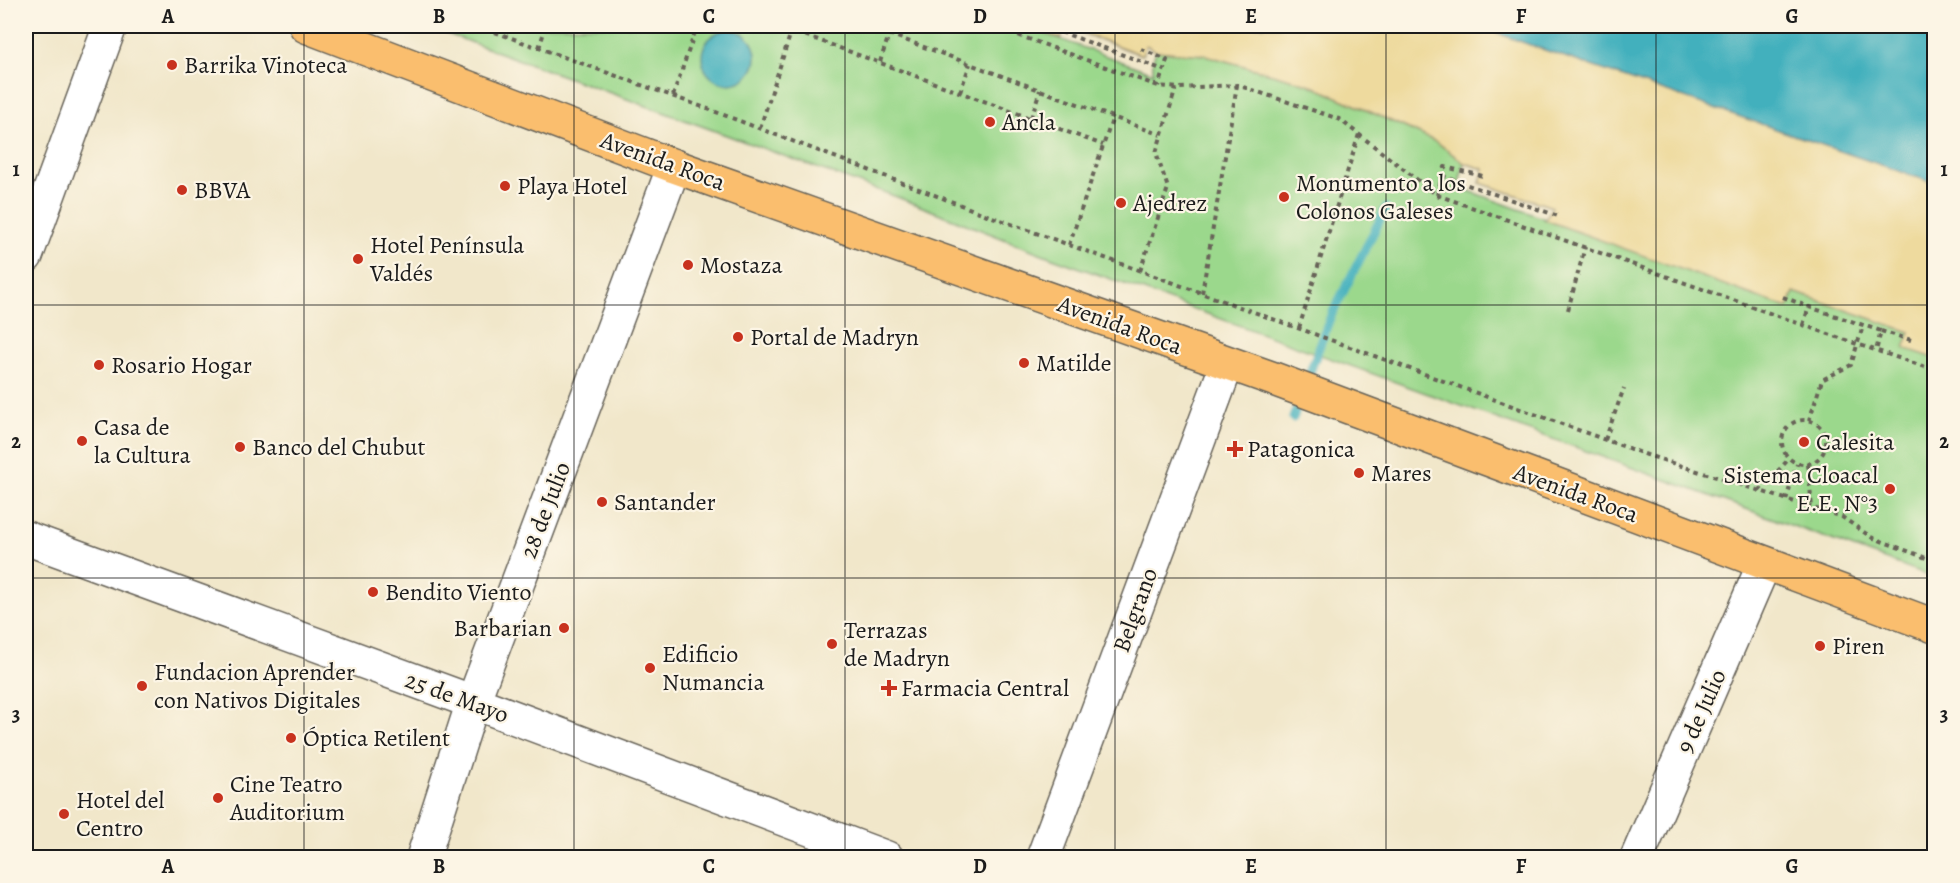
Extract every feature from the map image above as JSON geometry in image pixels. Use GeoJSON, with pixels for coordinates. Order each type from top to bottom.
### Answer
{"type":"FeatureCollection","features":[{"type":"Feature","properties":{"kind":"main road","name":"Avenida Roca"},"geometry":{"type":"LineString","coordinates":[[306,26],[674,166],[1227,363],[1935,626]]}},
{"type":"Feature","properties":{"kind":"street"},"geometry":{"type":"LineString","coordinates":[[26,256],[110,26]]}},
{"type":"Feature","properties":{"kind":"street","name":"28 de Julio"},"geometry":{"type":"LineString","coordinates":[[423,858],[473,702],[674,166]]}},
{"type":"Feature","properties":{"kind":"street","name":"Belgrano"},"geometry":{"type":"LineString","coordinates":[[1043,858],[1227,363]]}},
{"type":"Feature","properties":{"kind":"street","name":"25 de Mayo"},"geometry":{"type":"LineString","coordinates":[[26,538],[473,702],[886,858]]}},
{"type":"Feature","properties":{"kind":"street","name":"9 de Julio"},"geometry":{"type":"LineString","coordinates":[[1636,858],[1764,564]]}},
{"type":"Feature","properties":{"kind":"path"},"geometry":{"type":"LineString","coordinates":[[478,26],[1605,440],[1842,517],[1871,537],[1935,561]]}},
{"type":"Feature","properties":{"kind":"path"},"geometry":{"type":"LineString","coordinates":[[539,48],[546,26]]}},
{"type":"Feature","properties":{"kind":"path"},"geometry":{"type":"LineString","coordinates":[[673,96],[697,26]]}},
{"type":"Feature","properties":{"kind":"path"},"geometry":{"type":"LineString","coordinates":[[780,26],[792,28],[1103,145]]}},
{"type":"Feature","properties":{"kind":"path"},"geometry":{"type":"LineString","coordinates":[[880,62],[892,26]]}},
{"type":"Feature","properties":{"kind":"path"},"geometry":{"type":"LineString","coordinates":[[993,26],[1136,80],[1158,86],[1176,88],[1237,85],[1339,119],[1437,195],[1876,351],[1935,369]]}},
{"type":"Feature","properties":{"kind":"path"},"geometry":{"type":"LineString","coordinates":[[760,128],[792,28]]}},
{"type":"Feature","properties":{"kind":"path"},"geometry":{"type":"LineString","coordinates":[[1060,32],[1164,70]]}},
{"type":"Feature","properties":{"kind":"path"},"geometry":{"type":"LineString","coordinates":[[889,34],[1161,135]]}},
{"type":"Feature","properties":{"kind":"path"},"geometry":{"type":"LineString","coordinates":[[1141,49],[1167,60],[1158,86]]}},
{"type":"Feature","properties":{"kind":"path"},"geometry":{"type":"LineString","coordinates":[[960,92],[970,64]]}},
{"type":"Feature","properties":{"kind":"path"},"geometry":{"type":"LineString","coordinates":[[1202,293],[1237,85]]}},
{"type":"Feature","properties":{"kind":"path"},"geometry":{"type":"LineString","coordinates":[[1140,270],[1168,188],[1156,153],[1176,88]]}},
{"type":"Feature","properties":{"kind":"path"},"geometry":{"type":"LineString","coordinates":[[1031,118],[1040,90]]}},
{"type":"Feature","properties":{"kind":"path"},"geometry":{"type":"LineString","coordinates":[[1069,245],[1113,117]]}},
{"type":"Feature","properties":{"kind":"path"},"geometry":{"type":"LineString","coordinates":[[1299,328],[1359,134]]}},
{"type":"Feature","properties":{"kind":"path"},"geometry":{"type":"LineString","coordinates":[[1437,195],[1445,167],[1483,176]]}},
{"type":"Feature","properties":{"kind":"path"},"geometry":{"type":"LineString","coordinates":[[1442,176],[1558,216]]}},
{"type":"Feature","properties":{"kind":"path"},"geometry":{"type":"LineString","coordinates":[[1568,310],[1585,247]]}},
{"type":"Feature","properties":{"kind":"path"},"geometry":{"type":"LineString","coordinates":[[1783,297],[1863,326],[1911,340]]}},
{"type":"Feature","properties":{"kind":"path"},"geometry":{"type":"LineString","coordinates":[[1803,325],[1809,307]]}},
{"type":"Feature","properties":{"kind":"path"},"geometry":{"type":"LineString","coordinates":[[1809,421],[1822,380],[1851,365],[1863,326]]}},
{"type":"Feature","properties":{"kind":"path"},"geometry":{"type":"LineString","coordinates":[[1876,351],[1881,332]]}},
{"type":"Feature","properties":{"kind":"path"},"geometry":{"type":"LineString","coordinates":[[1605,440],[1624,388]]}},
{"type":"Feature","properties":{"kind":"path"},"geometry":{"type":"LineString","coordinates":[[1809,421],[1820,426],[1824,431],[1827,445],[1820,459],[1808,464],[1797,464],[1789,459],[1781,441],[1788,427],[1793,423],[1809,421]]}},
{"type":"Feature","properties":{"kind":"path"},"geometry":{"type":"LineString","coordinates":[[1759,491],[1789,459]]}},
{"type":"Feature","properties":{"kind":"path"},"geometry":{"type":"LineString","coordinates":[[1786,500],[1797,464]]}},
{"type":"Feature","properties":{"kind":"path"},"geometry":{"type":"LineString","coordinates":[[1808,464],[1812,508]]}},
{"type":"Feature","properties":{"kind":"green space"},"geometry":{"type":"Polygon","coordinates":[[[426,26],[1024,26],[1153,73],[1156,51],[1205,55],[1308,84],[1438,143],[1464,163],[1458,187],[1788,308],[1794,292],[1910,332],[1905,348],[1934,358],[1934,577],[1050,257],[897,197],[426,26]]]}},
{"type":"Feature","properties":{"kind":"sand"},"geometry":{"type":"Polygon","coordinates":[[[1024,26],[1478,26],[1934,183],[1934,358],[1904,348],[1910,332],[1794,292],[1788,308],[1545,220],[1552,207],[1480,183],[1484,169],[1464,163],[1438,143],[1420,134],[1308,84],[1205,55],[1156,51],[1146,45],[1142,55],[1066,27],[1061,39],[1024,26]]]}},
{"type":"Feature","properties":{"kind":"water"},"geometry":{"type":"Polygon","coordinates":[[[1478,26],[1934,26],[1934,183],[1536,47],[1478,26]]]}},
{"type":"Feature","properties":{"kind":"water"},"geometry":{"type":"Polygon","coordinates":[[[724,30],[734,30],[744,34],[752,42],[756,57],[752,72],[744,80],[734,84],[724,84],[714,80],[706,72],[702,62],[702,52],[706,42],[714,34],[724,30]]]}},
{"type":"Feature","properties":{"kind":"waterway"},"geometry":{"type":"LineString","coordinates":[[1293,418],[1330,318],[1386,208]]}},
{"type":"Feature","properties":{"kind":"place","name":"Barrika Vinoteca"},"geometry":{"type":"Point","coordinates":[172,65]}},
{"type":"Feature","properties":{"kind":"place","name":"Ancla"},"geometry":{"type":"Point","coordinates":[990,122]}},
{"type":"Feature","properties":{"kind":"place","name":"Playa Hotel"},"geometry":{"type":"Point","coordinates":[505,186]}},
{"type":"Feature","properties":{"kind":"place","name":"BBVA"},"geometry":{"type":"Point","coordinates":[182,190]}},
{"type":"Feature","properties":{"kind":"place","name":"Monumento a los Colonos Galeses"},"geometry":{"type":"Point","coordinates":[1284,197]}},
{"type":"Feature","properties":{"kind":"place","name":"Ajedrez"},"geometry":{"type":"Point","coordinates":[1121,203]}},
{"type":"Feature","properties":{"kind":"place","name":"Hotel Península Valdés"},"geometry":{"type":"Point","coordinates":[358,259]}},
{"type":"Feature","properties":{"kind":"place","name":"Mostaza"},"geometry":{"type":"Point","coordinates":[688,265]}},
{"type":"Feature","properties":{"kind":"place","name":"Portal de Madryn"},"geometry":{"type":"Point","coordinates":[738,337]}},
{"type":"Feature","properties":{"kind":"place","name":"Matilde"},"geometry":{"type":"Point","coordinates":[1024,363]}},
{"type":"Feature","properties":{"kind":"place","name":"Rosario Hogar"},"geometry":{"type":"Point","coordinates":[99,365]}},
{"type":"Feature","properties":{"kind":"place","name":"Casa de la Cultura"},"geometry":{"type":"Point","coordinates":[82,441]}},
{"type":"Feature","properties":{"kind":"place","name":"Calesita"},"geometry":{"type":"Point","coordinates":[1804,442]}},
{"type":"Feature","properties":{"kind":"place","name":"Banco del Chubut"},"geometry":{"type":"Point","coordinates":[240,447]}},
{"type":"Feature","properties":{"kind":"place","name":"Patagonica"},"geometry":{"type":"Point","coordinates":[1235,449]}},
{"type":"Feature","properties":{"kind":"place","name":"Mares"},"geometry":{"type":"Point","coordinates":[1359,473]}},
{"type":"Feature","properties":{"kind":"place","name":"Sistema Cloacal E.E. N°3"},"geometry":{"type":"Point","coordinates":[1890,489]}},
{"type":"Feature","properties":{"kind":"place","name":"Santander"},"geometry":{"type":"Point","coordinates":[602,502]}},
{"type":"Feature","properties":{"kind":"place","name":"Bendito Viento"},"geometry":{"type":"Point","coordinates":[373,592]}},
{"type":"Feature","properties":{"kind":"place","name":"Barbarian"},"geometry":{"type":"Point","coordinates":[564,628]}},
{"type":"Feature","properties":{"kind":"place","name":"Terrazas de Madryn"},"geometry":{"type":"Point","coordinates":[832,644]}},
{"type":"Feature","properties":{"kind":"place","name":"Piren"},"geometry":{"type":"Point","coordinates":[1820,646]}},
{"type":"Feature","properties":{"kind":"place","name":"Edificio Numancia"},"geometry":{"type":"Point","coordinates":[650,668]}},
{"type":"Feature","properties":{"kind":"place","name":"Fundacion Aprender con Nativos Digitales"},"geometry":{"type":"Point","coordinates":[142,686]}},
{"type":"Feature","properties":{"kind":"place","name":"Farmacia Central"},"geometry":{"type":"Point","coordinates":[889,688]}},
{"type":"Feature","properties":{"kind":"place","name":"Óptica Retilent"},"geometry":{"type":"Point","coordinates":[291,738]}},
{"type":"Feature","properties":{"kind":"place","name":"Cine Teatro Auditorium"},"geometry":{"type":"Point","coordinates":[218,798]}},
{"type":"Feature","properties":{"kind":"place","name":"Hotel del Centro"},"geometry":{"type":"Point","coordinates":[64,814]}}]}
